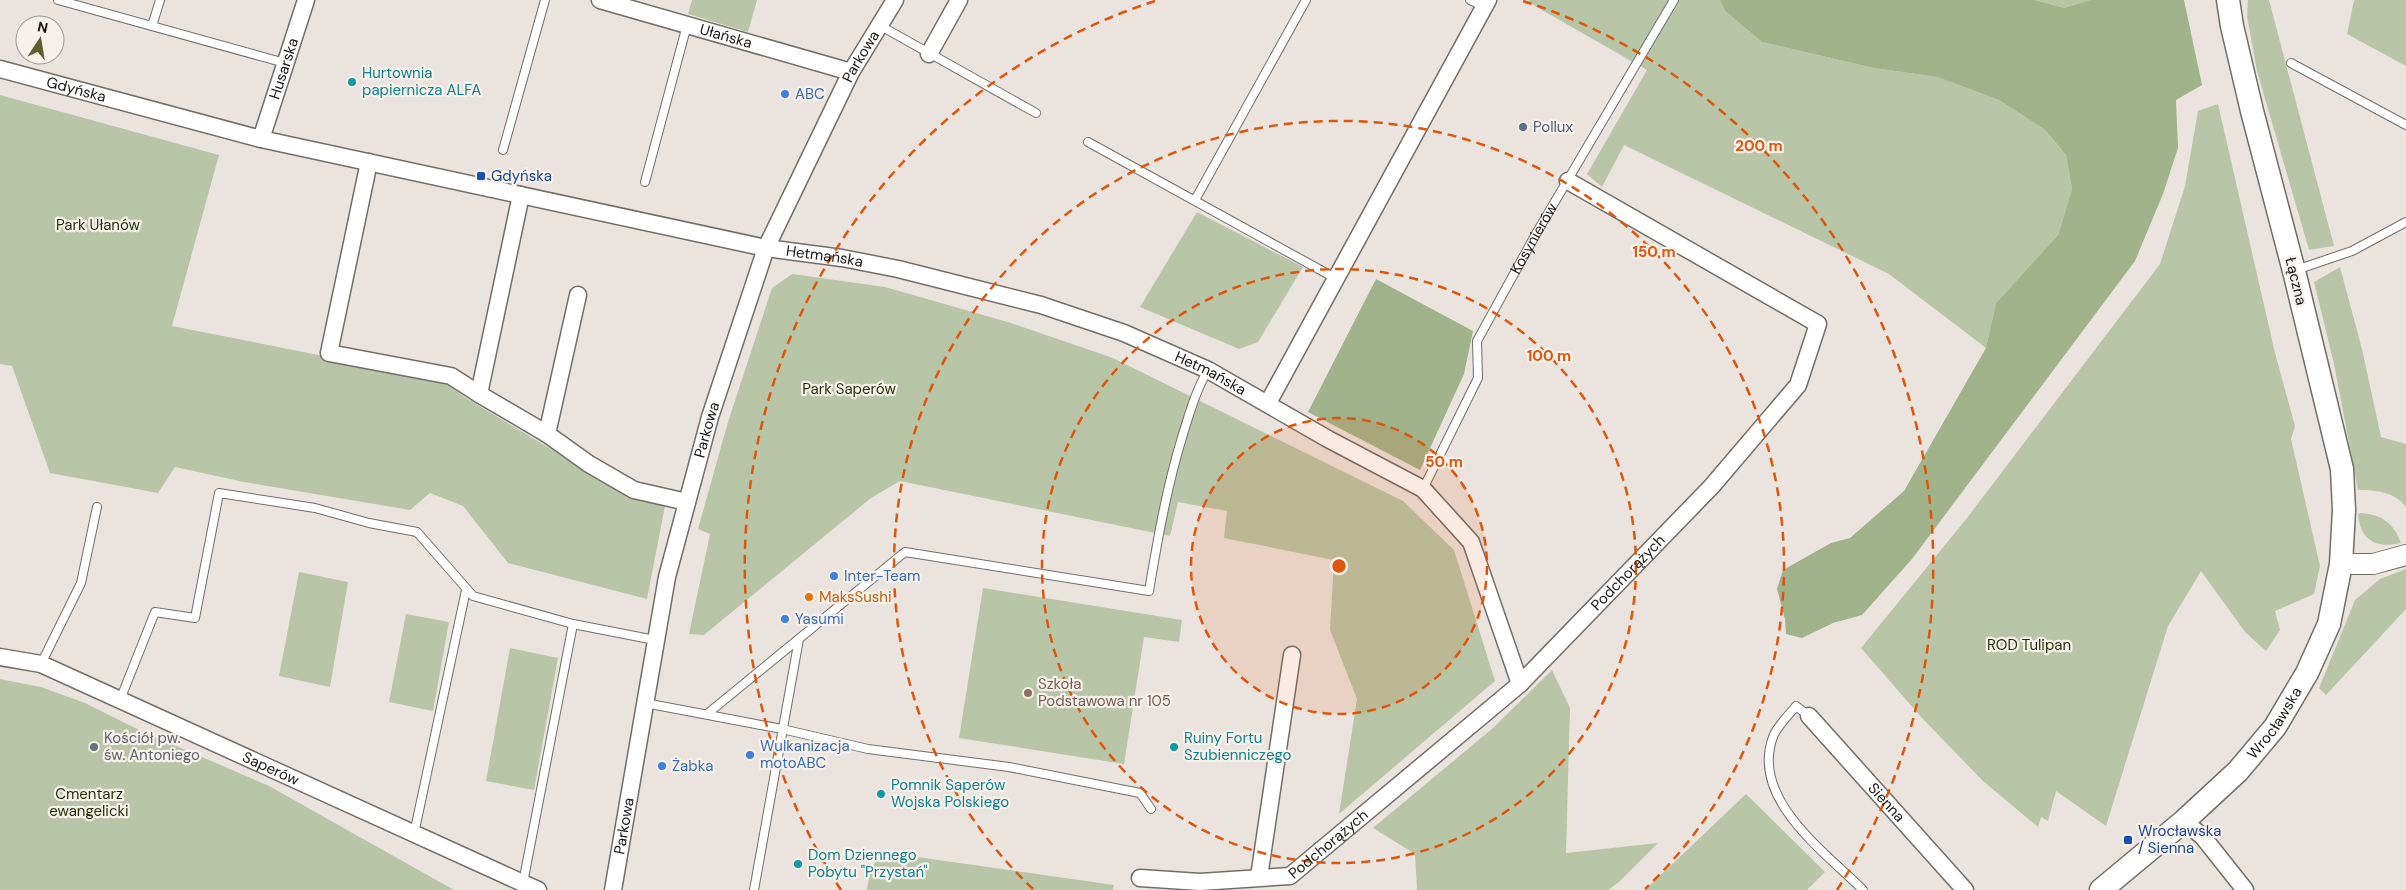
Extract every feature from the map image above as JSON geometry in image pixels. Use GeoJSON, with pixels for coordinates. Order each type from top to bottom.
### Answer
{"type":"FeatureCollection","features":[{"type":"Feature","properties":{"kind":"main road","name":"Łączna"},"geometry":{"type":"LineString","coordinates":[[2228,0],[2232,26],[2252,111],[2294,271],[2342,469],[2344,510],[2341,564]]}},
{"type":"Feature","properties":{"kind":"main road","name":"Wrocławska"},"geometry":{"type":"LineString","coordinates":[[2101,890],[2184,821],[2238,771],[2275,727],[2308,673],[2329,624],[2341,564]]}},
{"type":"Feature","properties":{"kind":"street","name":"Husarska"},"geometry":{"type":"LineString","coordinates":[[261,139],[306,0]]}},
{"type":"Feature","properties":{"kind":"street","name":"Ułańska"},"geometry":{"type":"LineString","coordinates":[[600,0],[851,72]]}},
{"type":"Feature","properties":{"kind":"street","name":"Parkowa"},"geometry":{"type":"LineString","coordinates":[[613,890],[667,577],[710,417],[766,248],[851,72],[894,0]]}},
{"type":"Feature","properties":{"kind":"street"},"geometry":{"type":"LineString","coordinates":[[929,54],[959,0]]}},
{"type":"Feature","properties":{"kind":"street"},"geometry":{"type":"LineString","coordinates":[[1268,403],[1481,2]]}},
{"type":"Feature","properties":{"kind":"street","name":"Gdyńska"},"geometry":{"type":"LineString","coordinates":[[0,69],[261,139],[766,248]]}},
{"type":"Feature","properties":{"kind":"street"},"geometry":{"type":"LineString","coordinates":[[369,162],[329,353],[451,376],[547,434],[589,464],[634,490],[687,502]]}},
{"type":"Feature","properties":{"kind":"street","name":"Podchorążych"},"geometry":{"type":"LineString","coordinates":[[1140,878],[1234,886],[1259,877],[1290,876],[1520,684],[1712,486],[1798,385],[1818,324],[1568,180]]}},
{"type":"Feature","properties":{"kind":"street"},"geometry":{"type":"LineString","coordinates":[[479,394],[521,194]]}},
{"type":"Feature","properties":{"kind":"street","name":"Hetmańska"},"geometry":{"type":"LineString","coordinates":[[766,248],[842,258],[898,269],[1041,305],[1124,333],[1208,370],[1328,439],[1423,489],[1448,514],[1471,542],[1520,684]]}},
{"type":"Feature","properties":{"kind":"street"},"geometry":{"type":"LineString","coordinates":[[547,434],[578,295]]}},
{"type":"Feature","properties":{"kind":"street"},"geometry":{"type":"LineString","coordinates":[[2341,564],[2373,564],[2406,555]]}},
{"type":"Feature","properties":{"kind":"street"},"geometry":{"type":"LineString","coordinates":[[1259,877],[1292,655]]}},
{"type":"Feature","properties":{"kind":"street","name":"Saperów"},"geometry":{"type":"LineString","coordinates":[[0,657],[41,664],[538,890]]}},
{"type":"Feature","properties":{"kind":"street","name":"Sienna"},"geometry":{"type":"LineString","coordinates":[[1809,716],[1965,890]]}},
{"type":"Feature","properties":{"kind":"street"},"geometry":{"type":"LineString","coordinates":[[2184,821],[2203,838],[2245,890]]}},
{"type":"Feature","properties":{"kind":"lane"},"geometry":{"type":"LineString","coordinates":[[58,0],[286,63]]}},
{"type":"Feature","properties":{"kind":"lane"},"geometry":{"type":"LineString","coordinates":[[152,26],[160,0]]}},
{"type":"Feature","properties":{"kind":"lane"},"geometry":{"type":"LineString","coordinates":[[503,150],[545,0]]}},
{"type":"Feature","properties":{"kind":"lane"},"geometry":{"type":"LineString","coordinates":[[1195,200],[1306,0]]}},
{"type":"Feature","properties":{"kind":"lane","name":"Kosynierów"},"geometry":{"type":"LineString","coordinates":[[1423,489],[1478,378],[1477,341],[1568,180],[1674,0]]}},
{"type":"Feature","properties":{"kind":"lane"},"geometry":{"type":"LineString","coordinates":[[645,182],[687,25]]}},
{"type":"Feature","properties":{"kind":"lane"},"geometry":{"type":"LineString","coordinates":[[879,25],[1036,113]]}},
{"type":"Feature","properties":{"kind":"lane"},"geometry":{"type":"LineString","coordinates":[[2291,63],[2406,125]]}},
{"type":"Feature","properties":{"kind":"lane"},"geometry":{"type":"LineString","coordinates":[[1088,142],[1335,278]]}},
{"type":"Feature","properties":{"kind":"lane"},"geometry":{"type":"LineString","coordinates":[[2294,271],[2352,251],[2406,222]]}},
{"type":"Feature","properties":{"kind":"lane"},"geometry":{"type":"LineString","coordinates":[[707,714],[905,552],[1149,591],[1162,512],[1173,469],[1190,412],[1201,381],[1208,370]]}},
{"type":"Feature","properties":{"kind":"lane"},"geometry":{"type":"LineString","coordinates":[[120,700],[155,612],[195,618],[218,492],[310,507],[369,523],[417,532],[472,596],[573,624],[655,640]]}},
{"type":"Feature","properties":{"kind":"lane"},"geometry":{"type":"LineString","coordinates":[[41,664],[81,583],[97,507]]}},
{"type":"Feature","properties":{"kind":"lane"},"geometry":{"type":"LineString","coordinates":[[414,834],[466,590]]}},
{"type":"Feature","properties":{"kind":"lane"},"geometry":{"type":"LineString","coordinates":[[523,883],[573,624]]}},
{"type":"Feature","properties":{"kind":"lane"},"geometry":{"type":"LineString","coordinates":[[754,890],[799,639]]}},
{"type":"Feature","properties":{"kind":"lane"},"geometry":{"type":"LineString","coordinates":[[645,703],[782,729],[868,750],[1009,767],[1140,793],[1151,809]]}},
{"type":"Feature","properties":{"kind":"lane"},"geometry":{"type":"LineString","coordinates":[[1809,716],[1796,706],[1773,736],[1768,768],[1783,806],[1801,832],[1863,890]]}},
{"type":"Feature","properties":{"kind":"green space"},"geometry":{"type":"Polygon","coordinates":[[[692,0],[757,0],[748,32],[688,14],[692,0]]]}},
{"type":"Feature","properties":{"kind":"green space"},"geometry":{"type":"Polygon","coordinates":[[[1529,0],[1720,0],[1725,11],[1762,42],[1874,68],[1937,77],[1999,100],[2045,130],[2066,155],[2072,189],[2058,235],[1996,303],[1986,348],[1889,274],[1624,145],[1602,187],[1587,174],[1647,70],[1528,2],[1529,0]]]}},
{"type":"Feature","properties":{"kind":"green space"},"geometry":{"type":"Polygon","coordinates":[[[1720,0],[2035,0],[2064,8],[2090,0],[2184,0],[2202,85],[2176,100],[2178,148],[2163,194],[2135,261],[1912,559],[1862,615],[1833,623],[1802,638],[1786,634],[1785,619],[1777,589],[1783,570],[1831,543],[1850,538],[1904,491],[1986,348],[1996,303],[2058,235],[2072,189],[2066,155],[2045,130],[1999,100],[1937,77],[1874,68],[1762,42],[1725,11],[1720,0]]]}},
{"type":"Feature","properties":{"kind":"green space"},"geometry":{"type":"Polygon","coordinates":[[[2035,0],[2090,0],[2064,8],[2035,0]]]}},
{"type":"Feature","properties":{"kind":"green space"},"geometry":{"type":"Polygon","coordinates":[[[2248,0],[2269,0],[2334,246],[2309,250],[2257,71],[2247,16],[2248,0]]]}},
{"type":"Feature","properties":{"kind":"green space"},"geometry":{"type":"Polygon","coordinates":[[[2354,0],[2406,0],[2406,66],[2347,34],[2354,0]]]}},
{"type":"Feature","properties":{"kind":"green space","name":"Park Ułanów"},"geometry":{"type":"Polygon","coordinates":[[[0,95],[219,155],[172,326],[440,379],[466,398],[634,499],[665,506],[647,599],[508,563],[463,506],[430,493],[410,510],[244,482],[175,467],[158,493],[50,473],[12,366],[0,364],[0,95]]]}},
{"type":"Feature","properties":{"kind":"green space","name":"ROD Tulipan"},"geometry":{"type":"Polygon","coordinates":[[[2218,104],[2275,353],[2295,426],[2291,439],[2320,566],[2314,594],[2275,611],[2280,630],[2266,651],[2245,632],[2201,571],[2168,626],[2106,826],[2056,791],[2048,821],[2041,817],[2038,827],[1983,781],[1922,718],[1861,648],[1967,518],[2160,264],[2185,186],[2198,111],[2218,104]]]}},
{"type":"Feature","properties":{"kind":"green space"},"geometry":{"type":"Polygon","coordinates":[[[1197,212],[1303,267],[1258,342],[1239,349],[1140,307],[1197,212]]]}},
{"type":"Feature","properties":{"kind":"green space"},"geometry":{"type":"Polygon","coordinates":[[[2340,267],[2362,349],[2381,437],[2406,444],[2406,507],[2391,495],[2378,491],[2358,490],[2334,364],[2314,282],[2340,267]]]}},
{"type":"Feature","properties":{"kind":"green space","name":"Park Saperów"},"geometry":{"type":"Polygon","coordinates":[[[792,274],[885,287],[1011,323],[1113,358],[1403,501],[1454,550],[1495,681],[1339,814],[1357,699],[1330,630],[1334,560],[1224,538],[1227,511],[1178,502],[1170,536],[900,481],[871,498],[704,635],[689,634],[710,534],[698,529],[728,422],[772,288],[792,274]]]}},
{"type":"Feature","properties":{"kind":"green space"},"geometry":{"type":"Polygon","coordinates":[[[1376,279],[1473,331],[1464,374],[1420,470],[1308,412],[1376,279]]]}},
{"type":"Feature","properties":{"kind":"green space"},"geometry":{"type":"Polygon","coordinates":[[[2361,513],[2386,521],[2394,530],[2401,543],[2384,545],[2371,540],[2366,536],[2359,523],[2358,514],[2361,513]]]}},
{"type":"Feature","properties":{"kind":"green space"},"geometry":{"type":"Polygon","coordinates":[[[2406,569],[2406,609],[2326,695],[2319,688],[2355,600],[2380,579],[2406,569]]]}},
{"type":"Feature","properties":{"kind":"green space"},"geometry":{"type":"Polygon","coordinates":[[[299,572],[348,582],[330,687],[279,676],[299,572]]]}},
{"type":"Feature","properties":{"kind":"green space"},"geometry":{"type":"Polygon","coordinates":[[[983,588],[1182,620],[1179,642],[1144,637],[1124,764],[959,738],[983,588]]]}},
{"type":"Feature","properties":{"kind":"green space"},"geometry":{"type":"Polygon","coordinates":[[[406,614],[449,622],[433,711],[389,702],[406,614]]]}},
{"type":"Feature","properties":{"kind":"green space"},"geometry":{"type":"Polygon","coordinates":[[[510,648],[558,658],[534,790],[486,781],[510,648]]]}},
{"type":"Feature","properties":{"kind":"green space"},"geometry":{"type":"Polygon","coordinates":[[[1552,670],[1570,708],[1566,853],[1658,843],[1619,882],[1608,890],[1417,890],[1415,854],[1373,828],[1493,728],[1552,670]]]}},
{"type":"Feature","properties":{"kind":"green space","name":"Cmentarz ewangelicki"},"geometry":{"type":"Polygon","coordinates":[[[0,679],[41,687],[85,703],[135,728],[269,786],[454,890],[0,890],[0,679]]]}},
{"type":"Feature","properties":{"kind":"green space"},"geometry":{"type":"Polygon","coordinates":[[[1746,794],[1825,872],[1807,890],[1645,890],[1746,794]]]}},
{"type":"Feature","properties":{"kind":"green space"},"geometry":{"type":"Polygon","coordinates":[[[889,853],[1114,885],[1113,890],[867,890],[872,867],[878,859],[889,853]]]}},
{"type":"Feature","properties":{"kind":"place","name":"Hurtownia papiernicza ALFA"},"geometry":{"type":"Point","coordinates":[352,82]}},
{"type":"Feature","properties":{"kind":"place","name":"ABC"},"geometry":{"type":"Point","coordinates":[785,94]}},
{"type":"Feature","properties":{"kind":"place","name":"Pollux"},"geometry":{"type":"Point","coordinates":[1523,127]}},
{"type":"Feature","properties":{"kind":"place","name":"Gdyńska"},"geometry":{"type":"Point","coordinates":[481,176]}},
{"type":"Feature","properties":{"kind":"place","name":"Inter-Team"},"geometry":{"type":"Point","coordinates":[834,576]}},
{"type":"Feature","properties":{"kind":"place","name":"MaksSushi"},"geometry":{"type":"Point","coordinates":[809,597]}},
{"type":"Feature","properties":{"kind":"place","name":"Yasumi"},"geometry":{"type":"Point","coordinates":[785,619]}},
{"type":"Feature","properties":{"kind":"place","name":"Szkoła Podstawowa nr 105"},"geometry":{"type":"Point","coordinates":[1028,693]}},
{"type":"Feature","properties":{"kind":"place","name":"Kościół pw. św. Antoniego"},"geometry":{"type":"Point","coordinates":[94,747]}},
{"type":"Feature","properties":{"kind":"place","name":"Ruiny Fortu Szubienniczego"},"geometry":{"type":"Point","coordinates":[1174,747]}},
{"type":"Feature","properties":{"kind":"place","name":"Wulkanizacja motoABC"},"geometry":{"type":"Point","coordinates":[750,755]}},
{"type":"Feature","properties":{"kind":"place","name":"Żabka"},"geometry":{"type":"Point","coordinates":[662,766]}},
{"type":"Feature","properties":{"kind":"place","name":"Pomnik Saperów Wojska Polskiego"},"geometry":{"type":"Point","coordinates":[881,794]}},
{"type":"Feature","properties":{"kind":"place","name":"Wrocławska / Sienna"},"geometry":{"type":"Point","coordinates":[2128,840]}},
{"type":"Feature","properties":{"kind":"place","name":"Dom Dziennego Pobytu \"Przystań\""},"geometry":{"type":"Point","coordinates":[798,864]}}]}
